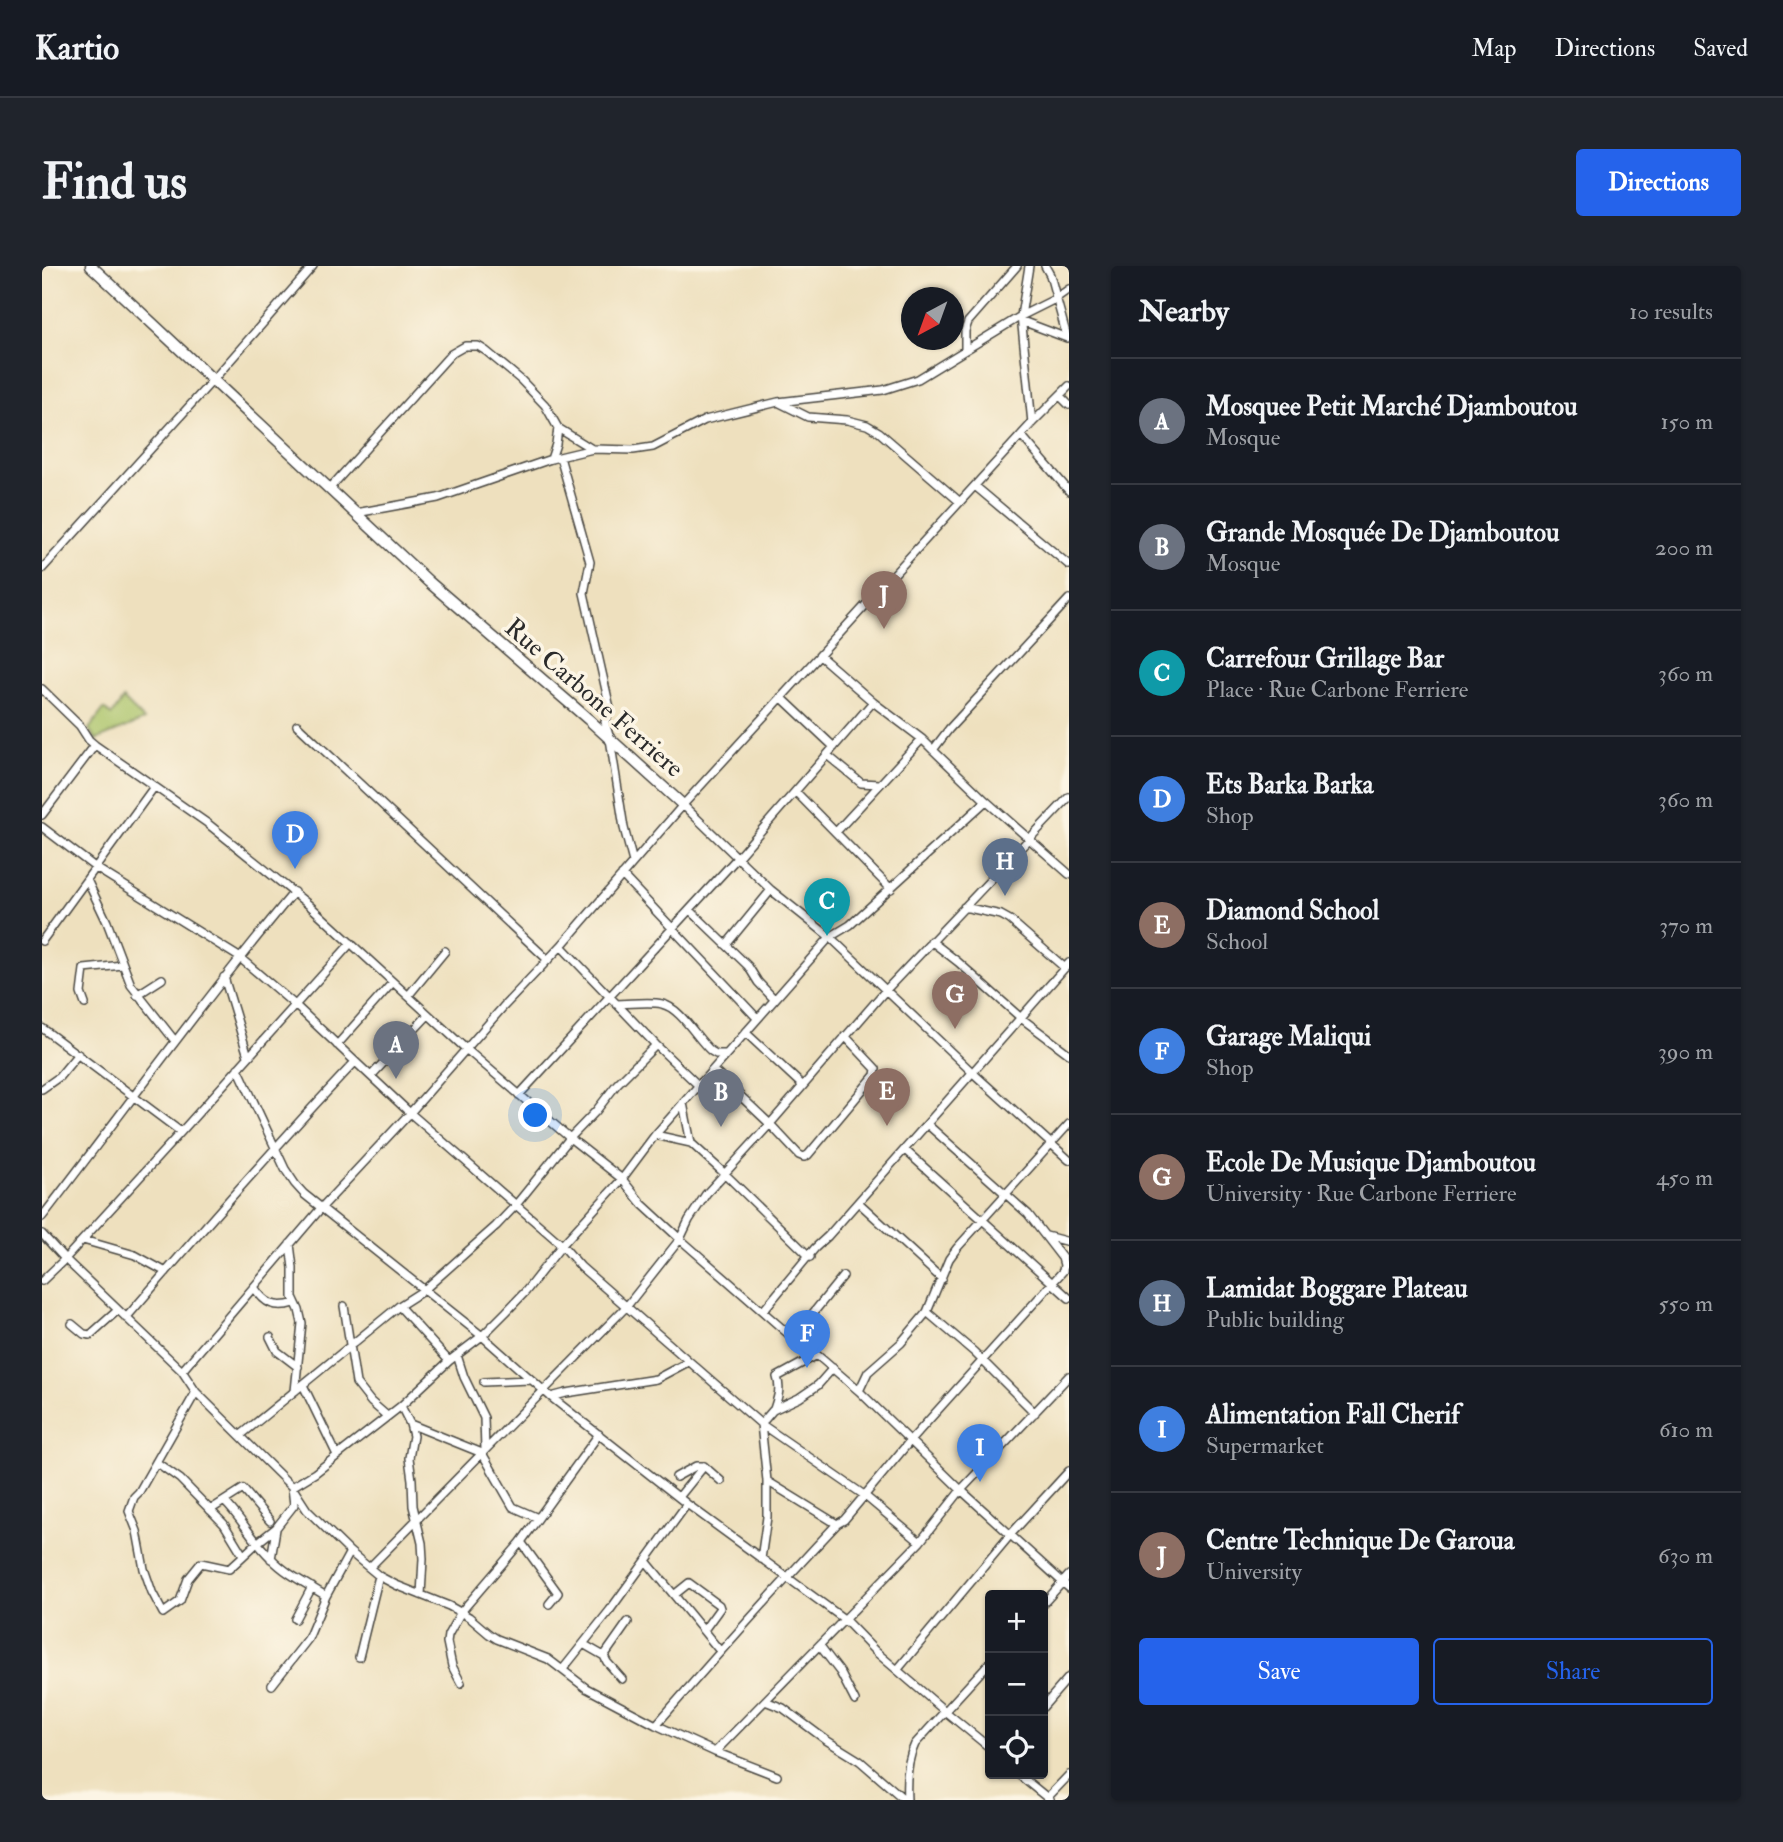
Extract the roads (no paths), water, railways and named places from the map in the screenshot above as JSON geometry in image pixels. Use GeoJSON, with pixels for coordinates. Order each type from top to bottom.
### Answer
{"type":"FeatureCollection","features":[{"type":"Feature","properties":{"kind":"street","name":"Rue Carbone Ferriere"},"geometry":{"type":"LineString","coordinates":[[91,266],[429,582],[610,738],[683,804],[771,890],[830,937],[1069,1160]]}},
{"type":"Feature","properties":{"kind":"street"},"geometry":{"type":"LineString","coordinates":[[42,569],[313,266]]}},
{"type":"Feature","properties":{"kind":"street"},"geometry":{"type":"LineString","coordinates":[[965,350],[968,322],[1017,266]]}},
{"type":"Feature","properties":{"kind":"street"},"geometry":{"type":"LineString","coordinates":[[1029,266],[1022,319],[1032,423]]}},
{"type":"Feature","properties":{"kind":"street"},"geometry":{"type":"LineString","coordinates":[[1045,266],[1068,338]]}},
{"type":"Feature","properties":{"kind":"street"},"geometry":{"type":"LineString","coordinates":[[356,513],[438,498],[551,460],[593,449],[633,450],[653,447],[705,420],[778,402],[883,390],[918,379],[1069,289]]}},
{"type":"Feature","properties":{"kind":"street"},"geometry":{"type":"LineString","coordinates":[[1022,319],[1068,338]]}},
{"type":"Feature","properties":{"kind":"street"},"geometry":{"type":"LineString","coordinates":[[330,488],[452,354],[465,346],[478,346],[521,380],[545,405],[558,428],[593,449]]}},
{"type":"Feature","properties":{"kind":"street"},"geometry":{"type":"LineString","coordinates":[[182,1371],[322,1207],[561,946],[683,804],[1069,386]]}},
{"type":"Feature","properties":{"kind":"street"},"geometry":{"type":"LineString","coordinates":[[1060,396],[1069,405]]}},
{"type":"Feature","properties":{"kind":"street"},"geometry":{"type":"LineString","coordinates":[[778,402],[808,417],[847,420],[867,425],[879,432],[961,502]]}},
{"type":"Feature","properties":{"kind":"street"},"geometry":{"type":"LineString","coordinates":[[551,460],[558,428]]}},
{"type":"Feature","properties":{"kind":"street"},"geometry":{"type":"LineString","coordinates":[[1021,435],[1069,491]]}},
{"type":"Feature","properties":{"kind":"street"},"geometry":{"type":"LineString","coordinates":[[561,457],[590,562],[584,593],[610,708],[605,722],[624,828],[633,862]]}},
{"type":"Feature","properties":{"kind":"street"},"geometry":{"type":"LineString","coordinates":[[975,486],[1069,565]]}},
{"type":"Feature","properties":{"kind":"street"},"geometry":{"type":"LineString","coordinates":[[933,750],[1069,598]]}},
{"type":"Feature","properties":{"kind":"street"},"geometry":{"type":"LineString","coordinates":[[820,656],[873,702],[922,739],[986,801],[1069,874]]}},
{"type":"Feature","properties":{"kind":"street"},"geometry":{"type":"LineString","coordinates":[[42,689],[80,726],[95,745],[207,823],[294,892],[466,1049],[622,1179],[642,1204],[680,1239],[793,1338],[859,1391],[961,1490],[1066,1585]]}},
{"type":"Feature","properties":{"kind":"street"},"geometry":{"type":"LineString","coordinates":[[781,697],[834,747]]}},
{"type":"Feature","properties":{"kind":"street"},"geometry":{"type":"LineString","coordinates":[[519,1095],[738,857],[873,702]]}},
{"type":"Feature","properties":{"kind":"street"},"geometry":{"type":"LineString","coordinates":[[297,725],[548,960]]}},
{"type":"Feature","properties":{"kind":"street"},"geometry":{"type":"LineString","coordinates":[[836,832],[922,739]]}},
{"type":"Feature","properties":{"kind":"street"},"geometry":{"type":"LineString","coordinates":[[42,815],[95,745]]}},
{"type":"Feature","properties":{"kind":"street"},"geometry":{"type":"LineString","coordinates":[[827,755],[861,783],[880,784]]}},
{"type":"Feature","properties":{"kind":"street"},"geometry":{"type":"LineString","coordinates":[[861,783],[861,803]]}},
{"type":"Feature","properties":{"kind":"street"},"geometry":{"type":"LineString","coordinates":[[42,942],[154,788]]}},
{"type":"Feature","properties":{"kind":"street"},"geometry":{"type":"LineString","coordinates":[[796,792],[891,888]]}},
{"type":"Feature","properties":{"kind":"street"},"geometry":{"type":"LineString","coordinates":[[370,1567],[627,1306],[680,1239],[700,1203],[724,1173],[931,941],[1069,797]]}},
{"type":"Feature","properties":{"kind":"street"},"geometry":{"type":"LineString","coordinates":[[292,1487],[401,1406],[449,1361],[482,1336],[526,1291],[562,1245],[622,1179],[655,1135],[830,937],[850,925],[986,801]]}},
{"type":"Feature","properties":{"kind":"street"},"geometry":{"type":"LineString","coordinates":[[42,827],[96,867],[239,957],[295,1005],[410,1113],[562,1245],[580,1267],[688,1362],[761,1424],[864,1495],[920,1542]]}},
{"type":"Feature","properties":{"kind":"street"},"geometry":{"type":"LineString","coordinates":[[622,875],[757,1017]]}},
{"type":"Feature","properties":{"kind":"street"},"geometry":{"type":"LineString","coordinates":[[87,880],[107,922],[131,985],[175,1041]]}},
{"type":"Feature","properties":{"kind":"street"},"geometry":{"type":"LineString","coordinates":[[726,945],[771,890]]}},
{"type":"Feature","properties":{"kind":"street"},"geometry":{"type":"LineString","coordinates":[[42,1217],[239,957],[294,892]]}},
{"type":"Feature","properties":{"kind":"street"},"geometry":{"type":"LineString","coordinates":[[763,1311],[815,1248],[928,1125],[1067,966],[1010,920],[1001,915],[964,907]]}},
{"type":"Feature","properties":{"kind":"street"},"geometry":{"type":"LineString","coordinates":[[690,910],[748,966],[774,999]]}},
{"type":"Feature","properties":{"kind":"street"},"geometry":{"type":"LineString","coordinates":[[931,941],[1021,1018],[1069,1054]]}},
{"type":"Feature","properties":{"kind":"street"},"geometry":{"type":"LineString","coordinates":[[42,1281],[83,1240],[351,943]]}},
{"type":"Feature","properties":{"kind":"street"},"geometry":{"type":"LineString","coordinates":[[561,946],[699,1086]]}},
{"type":"Feature","properties":{"kind":"street"},"geometry":{"type":"LineString","coordinates":[[408,996],[444,951]]}},
{"type":"Feature","properties":{"kind":"street"},"geometry":{"type":"LineString","coordinates":[[85,1004],[81,993],[84,969],[123,965]]}},
{"type":"Feature","properties":{"kind":"street"},"geometry":{"type":"LineString","coordinates":[[224,977],[248,1056]]}},
{"type":"Feature","properties":{"kind":"street"},"geometry":{"type":"LineString","coordinates":[[137,995],[162,979]]}},
{"type":"Feature","properties":{"kind":"street"},"geometry":{"type":"LineString","coordinates":[[337,1045],[393,982]]}},
{"type":"Feature","properties":{"kind":"street"},"geometry":{"type":"LineString","coordinates":[[616,1004],[666,1004],[677,1012],[707,1048],[716,1054],[726,1054]]}},
{"type":"Feature","properties":{"kind":"street"},"geometry":{"type":"LineString","coordinates":[[371,1076],[428,1015]]}},
{"type":"Feature","properties":{"kind":"street"},"geometry":{"type":"LineString","coordinates":[[42,1028],[181,1132]]}},
{"type":"Feature","properties":{"kind":"street"},"geometry":{"type":"LineString","coordinates":[[745,1032],[802,1085]]}},
{"type":"Feature","properties":{"kind":"street"},"geometry":{"type":"LineString","coordinates":[[713,1070],[804,1157],[875,1075],[876,1069],[871,1062],[845,1036]]}},
{"type":"Feature","properties":{"kind":"street"},"geometry":{"type":"LineString","coordinates":[[241,1435],[399,1306],[424,1290],[496,1226],[617,1084],[656,1045]]}},
{"type":"Feature","properties":{"kind":"street"},"geometry":{"type":"LineString","coordinates":[[42,1089],[59,1077],[78,1054]]}},
{"type":"Feature","properties":{"kind":"street"},"geometry":{"type":"LineString","coordinates":[[126,1318],[289,1131],[355,1062]]}},
{"type":"Feature","properties":{"kind":"street"},"geometry":{"type":"LineString","coordinates":[[238,1068],[275,1149],[295,1184],[482,1336],[551,1397],[687,1504],[844,1619],[875,1651],[985,1744]]}},
{"type":"Feature","properties":{"kind":"street"},"geometry":{"type":"LineString","coordinates":[[683,1103],[691,1143]]}},
{"type":"Feature","properties":{"kind":"street"},"geometry":{"type":"LineString","coordinates":[[859,1391],[868,1372],[901,1343],[927,1312],[949,1259],[957,1248],[1069,1124]]}},
{"type":"Feature","properties":{"kind":"street"},"geometry":{"type":"LineString","coordinates":[[656,1725],[786,1578],[836,1524],[844,1520],[910,1441],[1063,1271],[1062,1258],[1028,1214],[928,1125]]}},
{"type":"Feature","properties":{"kind":"street"},"geometry":{"type":"LineString","coordinates":[[655,1135],[691,1143],[810,1257]]}},
{"type":"Feature","properties":{"kind":"street"},"geometry":{"type":"LineString","coordinates":[[905,1150],[1069,1298]]}},
{"type":"Feature","properties":{"kind":"street"},"geometry":{"type":"LineString","coordinates":[[858,1202],[942,1279]]}},
{"type":"Feature","properties":{"kind":"street"},"geometry":{"type":"LineString","coordinates":[[42,1234],[182,1371],[196,1392],[292,1487],[307,1510],[349,1552],[379,1576],[461,1612],[489,1634],[548,1658],[586,1688],[656,1725],[776,1776]]}},
{"type":"Feature","properties":{"kind":"street"},"geometry":{"type":"LineString","coordinates":[[1045,1236],[1069,1242]]}},
{"type":"Feature","properties":{"kind":"street"},"geometry":{"type":"LineString","coordinates":[[83,1240],[135,1255],[166,1272]]}},
{"type":"Feature","properties":{"kind":"street"},"geometry":{"type":"LineString","coordinates":[[290,1244],[293,1297],[302,1323],[295,1391]]}},
{"type":"Feature","properties":{"kind":"street"},"geometry":{"type":"LineString","coordinates":[[793,1338],[843,1276]]}},
{"type":"Feature","properties":{"kind":"street"},"geometry":{"type":"LineString","coordinates":[[254,1287],[260,1296],[277,1306],[295,1303]]}},
{"type":"Feature","properties":{"kind":"street"},"geometry":{"type":"LineString","coordinates":[[344,1306],[356,1382],[371,1402],[387,1416]]}},
{"type":"Feature","properties":{"kind":"street"},"geometry":{"type":"LineString","coordinates":[[399,1306],[449,1361]]}},
{"type":"Feature","properties":{"kind":"street"},"geometry":{"type":"LineString","coordinates":[[72,1324],[84,1334],[90,1335],[118,1310]]}},
{"type":"Feature","properties":{"kind":"street"},"geometry":{"type":"LineString","coordinates":[[927,1312],[1035,1413]]}},
{"type":"Feature","properties":{"kind":"street"},"geometry":{"type":"LineString","coordinates":[[270,1337],[278,1351],[298,1367]]}},
{"type":"Feature","properties":{"kind":"street"},"geometry":{"type":"LineString","coordinates":[[457,1355],[464,1377],[484,1418],[483,1451],[513,1507],[538,1518]]}},
{"type":"Feature","properties":{"kind":"street"},"geometry":{"type":"LineString","coordinates":[[761,1559],[767,1525],[767,1481],[761,1424],[773,1410],[779,1395],[777,1377],[817,1355]]}},
{"type":"Feature","properties":{"kind":"street"},"geometry":{"type":"LineString","coordinates":[[551,1397],[656,1380],[688,1362]]}},
{"type":"Feature","properties":{"kind":"street"},"geometry":{"type":"LineString","coordinates":[[773,1410],[799,1398],[817,1385],[833,1368]]}},
{"type":"Feature","properties":{"kind":"street"},"geometry":{"type":"LineString","coordinates":[[715,1752],[920,1542],[961,1490],[1069,1376]]}},
{"type":"Feature","properties":{"kind":"street"},"geometry":{"type":"LineString","coordinates":[[484,1381],[530,1380]]}},
{"type":"Feature","properties":{"kind":"street"},"geometry":{"type":"LineString","coordinates":[[303,1385],[337,1455]]}},
{"type":"Feature","properties":{"kind":"street"},"geometry":{"type":"LineString","coordinates":[[196,1392],[134,1497],[129,1511],[137,1531],[144,1569],[163,1613],[180,1601],[188,1579],[201,1563],[229,1569],[276,1528],[294,1505],[292,1487]]}},
{"type":"Feature","properties":{"kind":"street"},"geometry":{"type":"LineString","coordinates":[[401,1406],[413,1436],[409,1458],[415,1521],[422,1544],[421,1595]]}},
{"type":"Feature","properties":{"kind":"street"},"geometry":{"type":"LineString","coordinates":[[410,1424],[483,1451]]}},
{"type":"Feature","properties":{"kind":"street"},"geometry":{"type":"LineString","coordinates":[[461,1683],[453,1666],[447,1642],[448,1635],[461,1612],[521,1542],[599,1434]]}},
{"type":"Feature","properties":{"kind":"street"},"geometry":{"type":"LineString","coordinates":[[156,1462],[180,1479],[224,1524],[243,1555]]}},
{"type":"Feature","properties":{"kind":"street"},"geometry":{"type":"LineString","coordinates":[[676,1477],[696,1466],[704,1466],[721,1482]]}},
{"type":"Feature","properties":{"kind":"street"},"geometry":{"type":"LineString","coordinates":[[679,1497],[704,1466]]}},
{"type":"Feature","properties":{"kind":"street"},"geometry":{"type":"LineString","coordinates":[[898,1669],[1011,1534],[1069,1471]]}},
{"type":"Feature","properties":{"kind":"street"},"geometry":{"type":"LineString","coordinates":[[767,1481],[836,1524]]}},
{"type":"Feature","properties":{"kind":"street"},"geometry":{"type":"LineString","coordinates":[[210,1510],[243,1489],[270,1521]]}},
{"type":"Feature","properties":{"kind":"street"},"geometry":{"type":"LineString","coordinates":[[225,1502],[271,1559],[326,1596]]}},
{"type":"Feature","properties":{"kind":"street"},"geometry":{"type":"LineString","coordinates":[[563,1669],[687,1504]]}},
{"type":"Feature","properties":{"kind":"street"},"geometry":{"type":"LineString","coordinates":[[271,1559],[276,1528]]}},
{"type":"Feature","properties":{"kind":"street"},"geometry":{"type":"LineString","coordinates":[[521,1542],[556,1590],[556,1596],[548,1604]]}},
{"type":"Feature","properties":{"kind":"street"},"geometry":{"type":"LineString","coordinates":[[272,1685],[307,1639],[349,1552]]}},
{"type":"Feature","properties":{"kind":"street"},"geometry":{"type":"LineString","coordinates":[[646,1562],[720,1651]]}},
{"type":"Feature","properties":{"kind":"street"},"geometry":{"type":"LineString","coordinates":[[1048,1600],[1066,1585],[1069,1575]]}},
{"type":"Feature","properties":{"kind":"street"},"geometry":{"type":"LineString","coordinates":[[359,1657],[379,1576]]}},
{"type":"Feature","properties":{"kind":"street"},"geometry":{"type":"LineString","coordinates":[[674,1595],[689,1583],[719,1605],[716,1615],[704,1630]]}},
{"type":"Feature","properties":{"kind":"street"},"geometry":{"type":"LineString","coordinates":[[295,1619],[312,1587]]}},
{"type":"Feature","properties":{"kind":"street"},"geometry":{"type":"LineString","coordinates":[[604,1656],[628,1622]]}},
{"type":"Feature","properties":{"kind":"street"},"geometry":{"type":"LineString","coordinates":[[583,1644],[604,1656],[622,1679]]}},
{"type":"Feature","properties":{"kind":"street"},"geometry":{"type":"LineString","coordinates":[[820,1646],[840,1672],[855,1701]]}},
{"type":"Feature","properties":{"kind":"street"},"geometry":{"type":"LineString","coordinates":[[906,1800],[911,1752],[921,1737],[985,1668]]}},
{"type":"Feature","properties":{"kind":"street"},"geometry":{"type":"LineString","coordinates":[[1048,1701],[1069,1677]]}},
{"type":"Feature","properties":{"kind":"street"},"geometry":{"type":"LineString","coordinates":[[765,1700],[783,1708],[860,1761],[906,1800]]}},
{"type":"Feature","properties":{"kind":"street"},"geometry":{"type":"LineString","coordinates":[[1024,1779],[1049,1799],[1069,1775]]}},
{"type":"Feature","properties":{"kind":"place","name":"Centre Technique De Garoua"},"geometry":{"type":"Point","coordinates":[884,629]}},
{"type":"Feature","properties":{"kind":"place","name":"Ets Barka Barka"},"geometry":{"type":"Point","coordinates":[295,869]}},
{"type":"Feature","properties":{"kind":"place","name":"Lamidat Boggare Plateau"},"geometry":{"type":"Point","coordinates":[1005,896]}},
{"type":"Feature","properties":{"kind":"place","name":"Carrefour Grillage Bar"},"geometry":{"type":"Point","coordinates":[827,936]}},
{"type":"Feature","properties":{"kind":"place","name":"Ecole De Musique Djamboutou"},"geometry":{"type":"Point","coordinates":[955,1029]}},
{"type":"Feature","properties":{"kind":"place","name":"Mosquee Petit Marché Djamboutou"},"geometry":{"type":"Point","coordinates":[396,1079]}},
{"type":"Feature","properties":{"kind":"place","name":"Diamond School"},"geometry":{"type":"Point","coordinates":[887,1126]}},
{"type":"Feature","properties":{"kind":"place","name":"Grande Mosquée De Djamboutou"},"geometry":{"type":"Point","coordinates":[721,1127]}},
{"type":"Feature","properties":{"kind":"place","name":"Garage Maliqui"},"geometry":{"type":"Point","coordinates":[807,1368]}},
{"type":"Feature","properties":{"kind":"place","name":"Alimentation Fall Cherif"},"geometry":{"type":"Point","coordinates":[980,1482]}}]}
